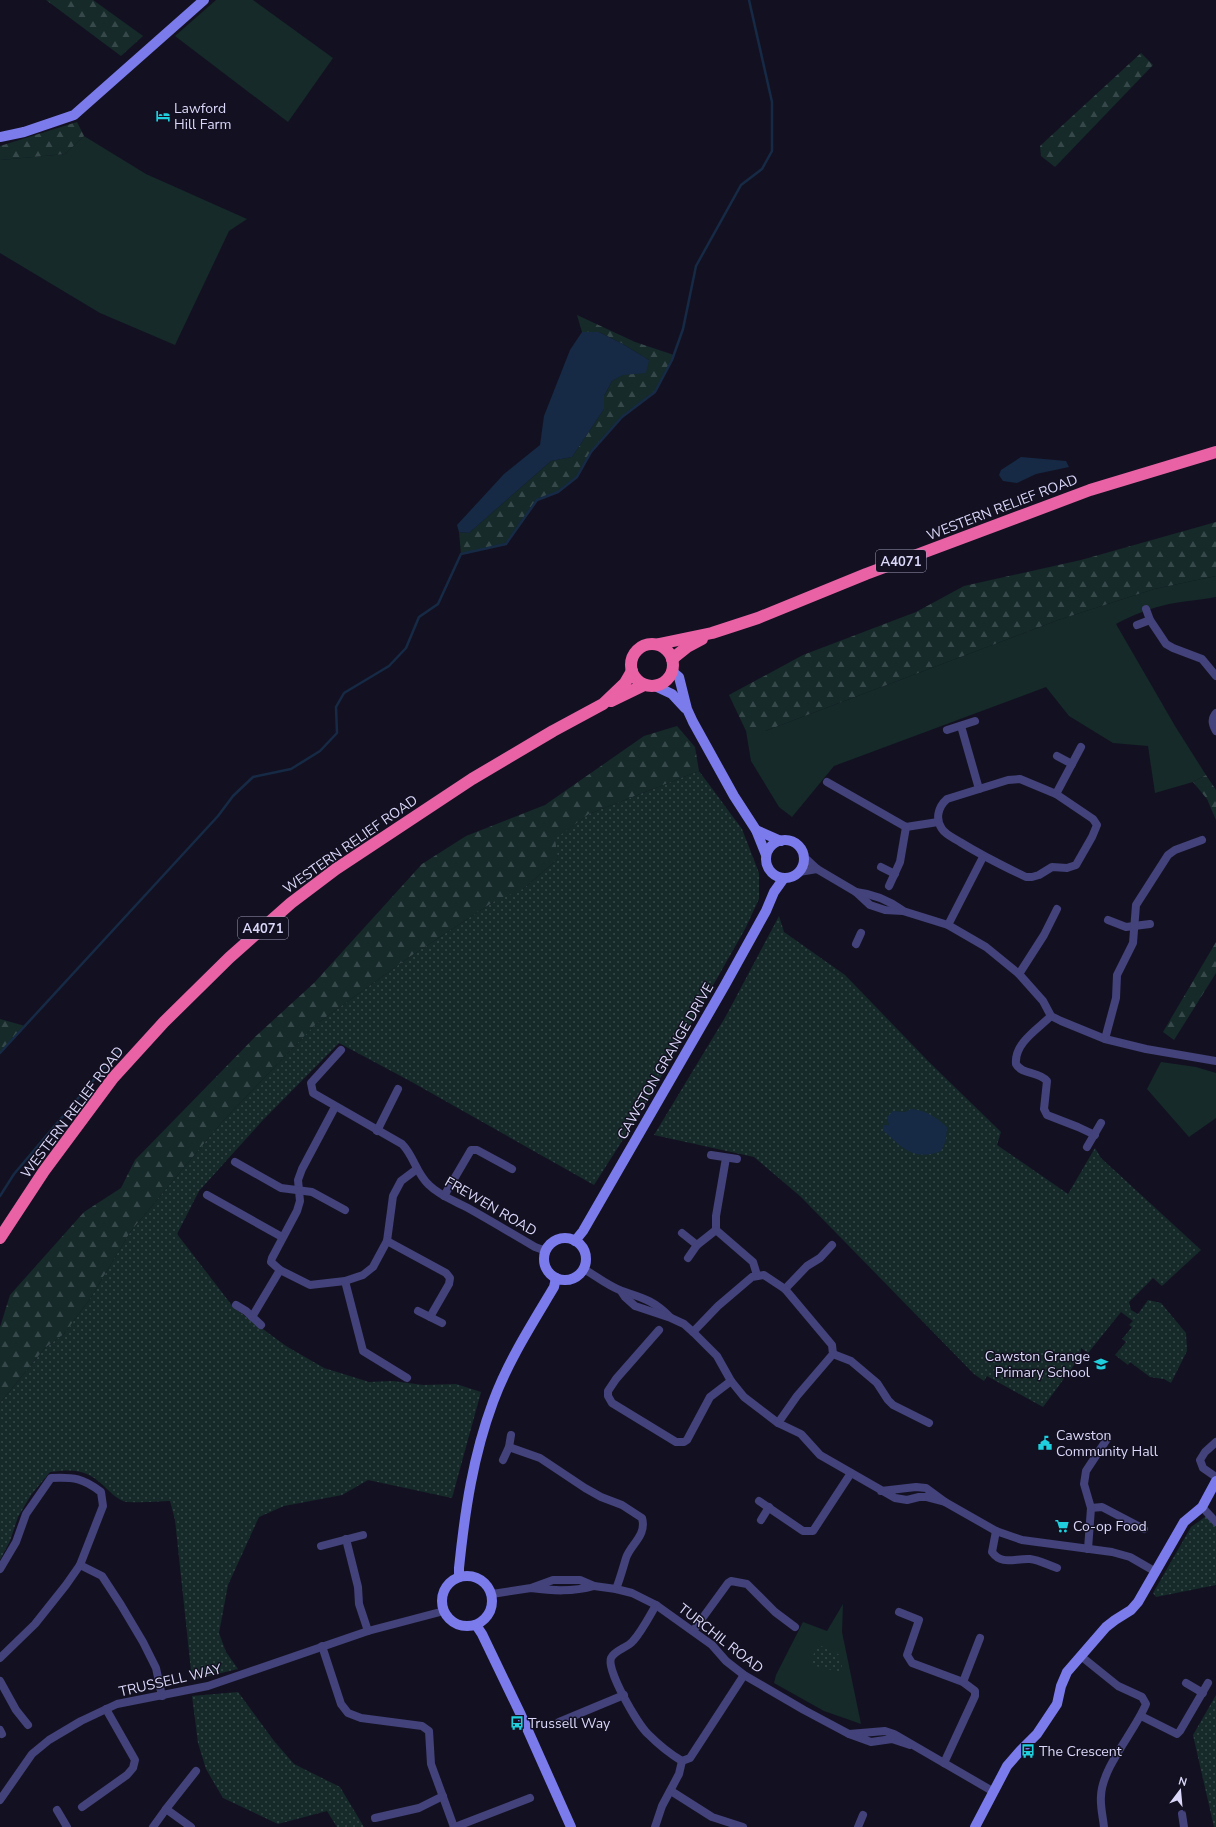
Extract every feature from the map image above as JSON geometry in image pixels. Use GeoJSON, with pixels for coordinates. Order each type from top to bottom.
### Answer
{"type":"FeatureCollection","features":[{"type":"Feature","properties":{"kind":"highway","name":"WESTERN RELIEF ROAD"},"geometry":{"type":"LineString","coordinates":[[659,644],[712,633],[758,618],[866,574],[1090,490],[1216,452]]}},
{"type":"Feature","properties":{"kind":"highway","name":"WESTERN RELIEF ROAD"},"geometry":{"type":"LineString","coordinates":[[672,659],[687,647],[712,633]]}},
{"type":"Feature","properties":{"kind":"highway","name":"A4071"},"geometry":{"type":"LineString","coordinates":[[632,671],[631,660],[640,647],[646,644],[659,644]]}},
{"type":"Feature","properties":{"kind":"highway"},"geometry":{"type":"LineString","coordinates":[[632,671],[637,681],[644,685],[657,687],[667,681],[673,672],[672,659],[667,650],[659,644]]}},
{"type":"Feature","properties":{"kind":"highway","name":"WESTERN RELIEF ROAD"},"geometry":{"type":"LineString","coordinates":[[603,704],[625,683],[632,671]]}},
{"type":"Feature","properties":{"kind":"highway","name":"WESTERN RELIEF ROAD"},"geometry":{"type":"LineString","coordinates":[[0,1238],[44,1171],[113,1078],[164,1022],[229,958],[291,903],[336,869],[472,779],[553,731],[603,704],[644,685]]}},
{"type":"Feature","properties":{"kind":"street"},"geometry":{"type":"LineString","coordinates":[[0,136],[24,132],[74,115],[204,0]]}},
{"type":"Feature","properties":{"kind":"street"},"geometry":{"type":"LineString","coordinates":[[1146,609],[1150,620],[1166,644],[1172,648],[1202,659],[1216,676]]}},
{"type":"Feature","properties":{"kind":"street"},"geometry":{"type":"LineString","coordinates":[[1137,625],[1150,620]]}},
{"type":"Feature","properties":{"kind":"street"},"geometry":{"type":"LineString","coordinates":[[673,672],[679,676],[687,709],[705,746],[756,830],[766,855],[766,861],[770,871],[774,892]]}},
{"type":"Feature","properties":{"kind":"street"},"geometry":{"type":"LineString","coordinates":[[657,687],[672,694],[687,709]]}},
{"type":"Feature","properties":{"kind":"street"},"geometry":{"type":"LineString","coordinates":[[1216,713],[1213,716],[1212,723],[1216,730]]}},
{"type":"Feature","properties":{"kind":"street"},"geometry":{"type":"LineString","coordinates":[[947,730],[975,721]]}},
{"type":"Feature","properties":{"kind":"street"},"geometry":{"type":"LineString","coordinates":[[961,726],[979,789]]}},
{"type":"Feature","properties":{"kind":"street"},"geometry":{"type":"LineString","coordinates":[[1056,794],[1081,748]]}},
{"type":"Feature","properties":{"kind":"street"},"geometry":{"type":"LineString","coordinates":[[1056,756],[1072,764]]}},
{"type":"Feature","properties":{"kind":"street"},"geometry":{"type":"LineString","coordinates":[[1020,779],[1056,794],[1093,819],[1098,825],[1076,866],[1067,868],[1052,867],[1039,875],[1026,877],[983,857],[943,831],[938,822],[940,805],[947,800],[979,789],[1008,780],[1020,779]]}},
{"type":"Feature","properties":{"kind":"street"},"geometry":{"type":"LineString","coordinates":[[828,782],[906,827],[938,822]]}},
{"type":"Feature","properties":{"kind":"street"},"geometry":{"type":"LineString","coordinates":[[889,886],[900,862],[906,827]]}},
{"type":"Feature","properties":{"kind":"street"},"geometry":{"type":"LineString","coordinates":[[756,830],[781,841],[793,842],[801,850],[804,862],[799,872],[795,876],[784,878],[774,875],[770,871]]}},
{"type":"Feature","properties":{"kind":"street"},"geometry":{"type":"LineString","coordinates":[[1105,1039],[1116,998],[1117,975],[1133,943],[1136,905],[1168,855],[1175,850],[1202,840]]}},
{"type":"Feature","properties":{"kind":"street"},"geometry":{"type":"LineString","coordinates":[[766,855],[771,846],[781,841]]}},
{"type":"Feature","properties":{"kind":"street"},"geometry":{"type":"LineString","coordinates":[[803,856],[817,869],[856,892],[870,894],[891,902],[903,911],[948,925],[986,947],[1019,974],[1043,1001],[1051,1016],[1105,1039],[1146,1049],[1216,1061]]}},
{"type":"Feature","properties":{"kind":"street"},"geometry":{"type":"LineString","coordinates":[[948,925],[983,857]]}},
{"type":"Feature","properties":{"kind":"street"},"geometry":{"type":"LineString","coordinates":[[881,867],[895,874]]}},
{"type":"Feature","properties":{"kind":"street"},"geometry":{"type":"LineString","coordinates":[[799,872],[817,869]]}},
{"type":"Feature","properties":{"kind":"street","name":"CAWSTON GRANGE DRIVE"},"geometry":{"type":"LineString","coordinates":[[575,1241],[591,1218],[725,985],[766,911],[774,892],[784,878]]}},
{"type":"Feature","properties":{"kind":"street"},"geometry":{"type":"LineString","coordinates":[[1019,974],[1057,910]]}},
{"type":"Feature","properties":{"kind":"street"},"geometry":{"type":"LineString","coordinates":[[1108,920],[1126,927],[1150,924]]}},
{"type":"Feature","properties":{"kind":"street"},"geometry":{"type":"LineString","coordinates":[[856,944],[861,933]]}},
{"type":"Feature","properties":{"kind":"street"},"geometry":{"type":"LineString","coordinates":[[1051,1016],[1022,1043],[1017,1052],[1016,1064],[1019,1069],[1039,1075],[1047,1082],[1044,1109],[1047,1115],[1078,1126],[1094,1135]]}},
{"type":"Feature","properties":{"kind":"street","name":"FREWEN ROAD"},"geometry":{"type":"LineString","coordinates":[[342,1050],[311,1083],[313,1093],[335,1107],[402,1144],[409,1151],[417,1169],[428,1184],[444,1196],[535,1247],[546,1251]]}},
{"type":"Feature","properties":{"kind":"street"},"geometry":{"type":"LineString","coordinates":[[377,1131],[398,1089]]}},
{"type":"Feature","properties":{"kind":"street"},"geometry":{"type":"LineString","coordinates":[[335,1107],[302,1169],[298,1180],[300,1201],[297,1211],[282,1237],[271,1262],[280,1270],[310,1285],[345,1281],[363,1275],[373,1266],[388,1241],[393,1196],[401,1181],[417,1169]]}},
{"type":"Feature","properties":{"kind":"street"},"geometry":{"type":"LineString","coordinates":[[1087,1147],[1101,1123]]}},
{"type":"Feature","properties":{"kind":"street"},"geometry":{"type":"LineString","coordinates":[[444,1196],[471,1150],[477,1150],[512,1169]]}},
{"type":"Feature","properties":{"kind":"street"},"geometry":{"type":"LineString","coordinates":[[711,1155],[726,1158],[737,1158]]}},
{"type":"Feature","properties":{"kind":"street"},"geometry":{"type":"LineString","coordinates":[[726,1158],[716,1216],[716,1230],[753,1262],[757,1275]]}},
{"type":"Feature","properties":{"kind":"street"},"geometry":{"type":"LineString","coordinates":[[235,1162],[281,1188],[312,1192],[345,1210]]}},
{"type":"Feature","properties":{"kind":"street"},"geometry":{"type":"LineString","coordinates":[[207,1195],[282,1237]]}},
{"type":"Feature","properties":{"kind":"street"},"geometry":{"type":"LineString","coordinates":[[688,1258],[697,1245],[716,1230]]}},
{"type":"Feature","properties":{"kind":"street"},"geometry":{"type":"LineString","coordinates":[[682,1233],[697,1245]]}},
{"type":"Feature","properties":{"kind":"street"},"geometry":{"type":"LineString","coordinates":[[564,1239],[575,1241],[584,1250],[586,1256],[584,1269],[580,1274],[569,1280],[556,1278],[551,1275],[545,1264],[546,1251],[553,1242],[558,1240],[564,1239]]}},
{"type":"Feature","properties":{"kind":"street"},"geometry":{"type":"LineString","coordinates":[[388,1241],[446,1273],[450,1278],[449,1284],[430,1317]]}},
{"type":"Feature","properties":{"kind":"street"},"geometry":{"type":"LineString","coordinates":[[785,1289],[807,1266],[820,1258],[832,1245]]}},
{"type":"Feature","properties":{"kind":"street"},"geometry":{"type":"LineString","coordinates":[[584,1269],[621,1291],[632,1293],[652,1302],[670,1318],[684,1324],[694,1332],[717,1356],[731,1381],[744,1397],[778,1423],[801,1434],[820,1455],[881,1491],[916,1487],[926,1488],[945,1502],[996,1531],[1022,1540],[1088,1548],[1130,1557],[1156,1572]]}},
{"type":"Feature","properties":{"kind":"street"},"geometry":{"type":"LineString","coordinates":[[252,1317],[280,1270]]}},
{"type":"Feature","properties":{"kind":"street"},"geometry":{"type":"LineString","coordinates":[[694,1332],[718,1306],[752,1277],[764,1275],[785,1289],[832,1345],[833,1354],[797,1396],[778,1423]]}},
{"type":"Feature","properties":{"kind":"street"},"geometry":{"type":"LineString","coordinates":[[460,1577],[459,1568],[470,1480],[489,1414],[520,1344],[554,1287],[556,1278]]}},
{"type":"Feature","properties":{"kind":"street"},"geometry":{"type":"LineString","coordinates":[[345,1281],[363,1351],[407,1378]]}},
{"type":"Feature","properties":{"kind":"street"},"geometry":{"type":"LineString","coordinates":[[236,1305],[261,1324]]}},
{"type":"Feature","properties":{"kind":"street"},"geometry":{"type":"LineString","coordinates":[[418,1311],[442,1323]]}},
{"type":"Feature","properties":{"kind":"street"},"geometry":{"type":"LineString","coordinates":[[659,1330],[608,1390],[608,1396],[612,1403],[676,1442],[684,1442],[687,1440],[710,1397],[731,1381]]}},
{"type":"Feature","properties":{"kind":"street"},"geometry":{"type":"LineString","coordinates":[[833,1354],[851,1361],[877,1383],[893,1405],[929,1424]]}},
{"type":"Feature","properties":{"kind":"street"},"geometry":{"type":"LineString","coordinates":[[503,1460],[510,1447],[511,1435]]}},
{"type":"Feature","properties":{"kind":"street"},"geometry":{"type":"LineString","coordinates":[[1088,1548],[1091,1508],[1084,1484],[1086,1471],[1107,1439]]}},
{"type":"Feature","properties":{"kind":"street"},"geometry":{"type":"LineString","coordinates":[[1216,1442],[1205,1452],[1200,1460],[1203,1468],[1216,1477]]}},
{"type":"Feature","properties":{"kind":"street"},"geometry":{"type":"LineString","coordinates":[[510,1447],[540,1458],[585,1488],[601,1497],[622,1505],[642,1518],[643,1527],[641,1533],[626,1557],[616,1589]]}},
{"type":"Feature","properties":{"kind":"street"},"geometry":{"type":"LineString","coordinates":[[759,1501],[803,1531],[814,1531],[851,1473]]}},
{"type":"Feature","properties":{"kind":"street"},"geometry":{"type":"LineString","coordinates":[[0,1569],[16,1542],[26,1514],[50,1478],[71,1477],[87,1482],[101,1492],[103,1506],[80,1565],[35,1624],[0,1658]]}},
{"type":"Feature","properties":{"kind":"street"},"geometry":{"type":"LineString","coordinates":[[975,1827],[1007,1766],[1045,1723],[1057,1704],[1061,1686],[1067,1672],[1082,1657],[1106,1627],[1131,1610],[1138,1602],[1184,1522],[1202,1507],[1216,1481]]}},
{"type":"Feature","properties":{"kind":"street"},"geometry":{"type":"LineString","coordinates":[[761,1520],[769,1507]]}},
{"type":"Feature","properties":{"kind":"street"},"geometry":{"type":"LineString","coordinates":[[1091,1508],[1102,1507],[1144,1529]]}},
{"type":"Feature","properties":{"kind":"street"},"geometry":{"type":"LineString","coordinates":[[1202,1507],[1216,1522]]}},
{"type":"Feature","properties":{"kind":"street"},"geometry":{"type":"LineString","coordinates":[[996,1531],[992,1552],[998,1559],[1005,1561],[1036,1560],[1057,1568]]}},
{"type":"Feature","properties":{"kind":"street"},"geometry":{"type":"LineString","coordinates":[[321,1546],[363,1535]]}},
{"type":"Feature","properties":{"kind":"street"},"geometry":{"type":"LineString","coordinates":[[346,1540],[358,1587],[359,1604],[368,1631]]}},
{"type":"Feature","properties":{"kind":"street"},"geometry":{"type":"LineString","coordinates":[[80,1565],[102,1576],[121,1605],[143,1642],[156,1668],[162,1696]]}},
{"type":"Feature","properties":{"kind":"street"},"geometry":{"type":"LineString","coordinates":[[471,1576],[477,1578],[486,1584],[492,1594],[491,1610],[488,1616],[476,1625],[468,1627],[453,1622],[444,1611],[442,1604],[444,1591],[448,1585],[460,1577],[471,1576]]}},
{"type":"Feature","properties":{"kind":"street","name":"TURCHIL ROAD"},"geometry":{"type":"LineString","coordinates":[[492,1594],[531,1588],[553,1580],[580,1580],[594,1586],[632,1593],[656,1605],[694,1631],[712,1645],[726,1661],[744,1675],[804,1710],[849,1734],[871,1742],[892,1739],[910,1745],[994,1792]]}},
{"type":"Feature","properties":{"kind":"street"},"geometry":{"type":"LineString","coordinates":[[694,1631],[728,1583],[731,1581],[747,1584],[775,1612],[795,1627]]}},
{"type":"Feature","properties":{"kind":"street"},"geometry":{"type":"LineString","coordinates":[[656,1605],[632,1643],[616,1653],[610,1659],[613,1675],[637,1720],[647,1733],[682,1760]]}},
{"type":"Feature","properties":{"kind":"street","name":"TRUSSELL WAY"},"geometry":{"type":"LineString","coordinates":[[0,1800],[32,1754],[50,1740],[81,1721],[117,1704],[197,1690],[228,1681],[322,1646],[368,1631],[444,1611]]}},
{"type":"Feature","properties":{"kind":"street"},"geometry":{"type":"LineString","coordinates":[[899,1612],[919,1620],[907,1655],[909,1659],[912,1662],[963,1682],[975,1691],[975,1696],[944,1763]]}},
{"type":"Feature","properties":{"kind":"street"},"geometry":{"type":"LineString","coordinates":[[476,1625],[482,1634],[518,1708],[572,1827]]}},
{"type":"Feature","properties":{"kind":"street"},"geometry":{"type":"LineString","coordinates":[[963,1682],[980,1638]]}},
{"type":"Feature","properties":{"kind":"street"},"geometry":{"type":"LineString","coordinates":[[322,1646],[341,1704],[348,1713],[361,1718],[422,1726],[429,1731],[432,1764],[455,1827],[530,1798]]}},
{"type":"Feature","properties":{"kind":"street"},"geometry":{"type":"LineString","coordinates":[[1082,1657],[1118,1686],[1142,1697],[1146,1704],[1141,1716],[1105,1777],[1101,1796],[1104,1827]]}},
{"type":"Feature","properties":{"kind":"street"},"geometry":{"type":"LineString","coordinates":[[682,1760],[690,1758],[744,1675]]}},
{"type":"Feature","properties":{"kind":"street"},"geometry":{"type":"LineString","coordinates":[[0,1681],[16,1710],[28,1725]]}},
{"type":"Feature","properties":{"kind":"street"},"geometry":{"type":"LineString","coordinates":[[1186,1683],[1202,1693]]}},
{"type":"Feature","properties":{"kind":"street"},"geometry":{"type":"LineString","coordinates":[[1141,1716],[1177,1734],[1208,1683]]}},
{"type":"Feature","properties":{"kind":"street"},"geometry":{"type":"LineString","coordinates":[[558,1722],[624,1695]]}},
{"type":"Feature","properties":{"kind":"street"},"geometry":{"type":"LineString","coordinates":[[82,1807],[127,1774],[133,1768],[135,1760],[106,1709]]}},
{"type":"Feature","properties":{"kind":"street"},"geometry":{"type":"LineString","coordinates":[[655,1827],[662,1806],[679,1774],[682,1760]]}},
{"type":"Feature","properties":{"kind":"street"},"geometry":{"type":"LineString","coordinates":[[154,1827],[196,1771]]}},
{"type":"Feature","properties":{"kind":"street"},"geometry":{"type":"LineString","coordinates":[[671,1791],[712,1817],[743,1827]]}},
{"type":"Feature","properties":{"kind":"street"},"geometry":{"type":"LineString","coordinates":[[375,1818],[419,1808],[443,1796]]}},
{"type":"Feature","properties":{"kind":"street"},"geometry":{"type":"LineString","coordinates":[[166,1809],[191,1827]]}},
{"type":"Feature","properties":{"kind":"street"},"geometry":{"type":"LineString","coordinates":[[57,1810],[67,1827]]}},
{"type":"Feature","properties":{"kind":"street"},"geometry":{"type":"LineString","coordinates":[[1175,1827],[1184,1827],[1182,1814]]}},
{"type":"Feature","properties":{"kind":"street"},"geometry":{"type":"LineString","coordinates":[[858,1827],[864,1816]]}},
{"type":"Feature","properties":{"kind":"green space"},"geometry":{"type":"Polygon","coordinates":[[[46,0],[93,0],[143,36],[121,56],[46,0]]]}},
{"type":"Feature","properties":{"kind":"green space"},"geometry":{"type":"Polygon","coordinates":[[[216,0],[253,0],[333,58],[288,122],[175,36],[216,0]]]}},
{"type":"Feature","properties":{"kind":"green space"},"geometry":{"type":"Polygon","coordinates":[[[1141,53],[1153,65],[1055,167],[1041,156],[1040,146],[1141,53]]]}},
{"type":"Feature","properties":{"kind":"green space"},"geometry":{"type":"Polygon","coordinates":[[[77,122],[84,136],[65,154],[0,160],[0,146],[77,122]]]}},
{"type":"Feature","properties":{"kind":"green space"},"geometry":{"type":"Polygon","coordinates":[[[84,136],[146,174],[247,219],[229,231],[175,345],[100,313],[0,253],[0,160],[65,154],[84,136]]]}},
{"type":"Feature","properties":{"kind":"green space"},"geometry":{"type":"Polygon","coordinates":[[[577,315],[635,342],[674,355],[672,360],[655,392],[622,417],[591,452],[577,477],[558,492],[537,500],[506,544],[461,554],[459,532],[469,533],[551,461],[572,457],[604,409],[604,396],[612,381],[649,360],[599,332],[582,332],[577,315]]]}},
{"type":"Feature","properties":{"kind":"green space"},"geometry":{"type":"Polygon","coordinates":[[[1216,522],[1216,576],[1154,589],[1058,620],[765,731],[746,731],[729,695],[803,655],[916,612],[964,586],[1081,560],[1216,522]]]}},
{"type":"Feature","properties":{"kind":"green space"},"geometry":{"type":"Polygon","coordinates":[[[1216,576],[1216,597],[1162,606],[1135,615],[1116,624],[1175,726],[1206,775],[1193,782],[1155,793],[1148,746],[1113,743],[1069,716],[1046,687],[834,766],[792,817],[779,807],[751,761],[746,731],[765,731],[1058,620],[1154,589],[1216,576]]]}},
{"type":"Feature","properties":{"kind":"green space"},"geometry":{"type":"Polygon","coordinates":[[[677,726],[695,747],[699,771],[589,814],[556,839],[558,859],[523,889],[514,903],[495,901],[411,956],[315,1025],[222,1122],[131,1231],[90,1299],[64,1334],[45,1348],[0,1403],[0,1327],[10,1295],[84,1212],[121,1188],[135,1160],[256,1036],[314,983],[422,864],[466,836],[545,805],[644,736],[677,726]]]}},
{"type":"Feature","properties":{"kind":"green space"},"geometry":{"type":"Polygon","coordinates":[[[699,771],[742,829],[759,873],[759,899],[745,929],[645,1105],[594,1185],[410,1081],[339,1043],[262,1121],[199,1191],[177,1234],[234,1308],[286,1346],[324,1368],[369,1382],[393,1381],[423,1385],[456,1384],[481,1392],[452,1498],[368,1480],[342,1495],[284,1506],[259,1517],[228,1585],[219,1633],[226,1652],[238,1669],[192,1680],[175,1520],[170,1501],[127,1502],[113,1495],[97,1480],[85,1473],[72,1471],[50,1472],[31,1495],[18,1517],[10,1541],[0,1560],[0,1403],[45,1348],[64,1334],[90,1299],[131,1231],[222,1122],[315,1025],[411,956],[495,901],[523,889],[558,859],[555,839],[589,814],[699,771]]]}},
{"type":"Feature","properties":{"kind":"green space"},"geometry":{"type":"Polygon","coordinates":[[[1206,775],[1216,790],[1216,820],[1207,799],[1193,782],[1206,775]]]}},
{"type":"Feature","properties":{"kind":"green space"},"geometry":{"type":"Polygon","coordinates":[[[779,916],[784,932],[845,975],[929,1062],[1001,1132],[997,1145],[1068,1194],[1095,1148],[1101,1158],[1201,1250],[1162,1286],[1153,1278],[1129,1302],[1131,1310],[1138,1314],[1148,1300],[1161,1303],[1186,1333],[1187,1351],[1171,1383],[1164,1379],[1150,1377],[1130,1362],[1128,1365],[1115,1355],[1126,1342],[1122,1339],[1132,1327],[1129,1325],[1133,1321],[1121,1312],[1088,1353],[1081,1348],[1080,1357],[1043,1407],[987,1376],[984,1381],[974,1374],[801,1197],[754,1157],[654,1135],[726,1016],[779,916]]]}},
{"type":"Feature","properties":{"kind":"green space"},"geometry":{"type":"Polygon","coordinates":[[[1216,942],[1216,973],[1174,1040],[1163,1032],[1216,942]]]}},
{"type":"Feature","properties":{"kind":"green space"},"geometry":{"type":"Polygon","coordinates":[[[0,1019],[25,1026],[0,1053],[0,1019]]]}},
{"type":"Feature","properties":{"kind":"green space"},"geometry":{"type":"Polygon","coordinates":[[[1161,1062],[1196,1067],[1216,1073],[1216,1118],[1189,1137],[1147,1089],[1161,1062]]]}},
{"type":"Feature","properties":{"kind":"green space"},"geometry":{"type":"Polygon","coordinates":[[[1205,1514],[1216,1525],[1216,1585],[1156,1597],[1153,1593],[1191,1527],[1205,1517],[1205,1514]]]}},
{"type":"Feature","properties":{"kind":"green space"},"geometry":{"type":"Polygon","coordinates":[[[843,1604],[842,1632],[861,1724],[824,1711],[774,1683],[776,1675],[803,1622],[827,1631],[843,1604]]]}},
{"type":"Feature","properties":{"kind":"green space"},"geometry":{"type":"Polygon","coordinates":[[[819,1645],[840,1655],[843,1673],[808,1664],[819,1645]]]}},
{"type":"Feature","properties":{"kind":"green space"},"geometry":{"type":"Polygon","coordinates":[[[238,1692],[274,1741],[294,1764],[340,1787],[364,1827],[337,1827],[327,1811],[278,1824],[223,1798],[206,1769],[198,1743],[192,1696],[238,1692]]]}},
{"type":"Feature","properties":{"kind":"green space"},"geometry":{"type":"Polygon","coordinates":[[[1216,1695],[1216,1827],[1214,1827],[1193,1735],[1216,1695]]]}},
{"type":"Feature","properties":{"kind":"water"},"geometry":{"type":"Polygon","coordinates":[[[582,332],[599,332],[649,360],[646,373],[623,375],[612,381],[604,396],[604,409],[572,457],[551,461],[469,533],[459,532],[457,525],[504,474],[540,445],[544,416],[570,350],[582,332]]]}},
{"type":"Feature","properties":{"kind":"water"},"geometry":{"type":"Polygon","coordinates":[[[1021,457],[1066,461],[1069,467],[1036,474],[1017,483],[1003,481],[999,475],[1001,470],[1021,457]]]}},
{"type":"Feature","properties":{"kind":"water"},"geometry":{"type":"Polygon","coordinates":[[[911,1109],[930,1115],[947,1127],[946,1140],[941,1151],[923,1155],[916,1154],[902,1147],[883,1130],[883,1125],[889,1125],[887,1117],[893,1111],[905,1112],[911,1109]]]}},
{"type":"Feature","properties":{"kind":"waterway"},"geometry":{"type":"LineString","coordinates":[[0,1053],[218,816],[233,796],[253,777],[291,769],[320,751],[337,733],[336,707],[344,693],[389,666],[406,648],[419,617],[438,604],[461,554],[506,544],[537,500],[558,492],[577,477],[591,452],[622,417],[655,392],[672,360],[683,329],[696,266],[741,185],[762,169],[772,151],[772,102],[749,0]]}},
{"type":"Feature","properties":{"kind":"waterway"},"geometry":{"type":"LineString","coordinates":[[0,1196],[14,1174],[118,1051]]}},
{"type":"Feature","properties":{"kind":"place","name":"Lawford Hill Farm"},"geometry":{"type":"Point","coordinates":[163,116]}},
{"type":"Feature","properties":{"kind":"place","name":"Cawston Grange Primary School"},"geometry":{"type":"Point","coordinates":[1101,1364]}},
{"type":"Feature","properties":{"kind":"place","name":"Cawston Community Hall"},"geometry":{"type":"Point","coordinates":[1045,1443]}},
{"type":"Feature","properties":{"kind":"place","name":"Co-op Food"},"geometry":{"type":"Point","coordinates":[1062,1526]}},
{"type":"Feature","properties":{"kind":"place","name":"Trussell Way"},"geometry":{"type":"Point","coordinates":[517,1723]}},
{"type":"Feature","properties":{"kind":"place","name":"The Crescent"},"geometry":{"type":"Point","coordinates":[1028,1751]}}]}
